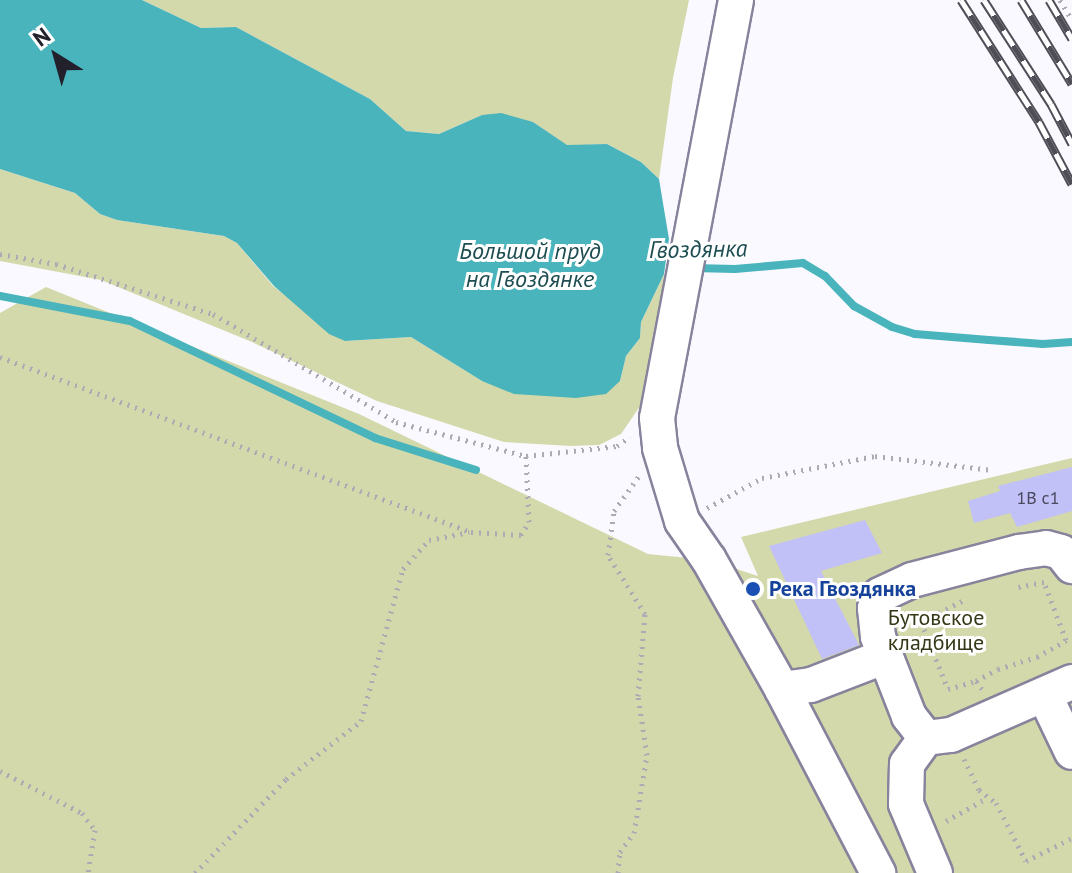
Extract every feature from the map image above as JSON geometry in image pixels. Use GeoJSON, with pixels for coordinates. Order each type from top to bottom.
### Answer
{"type":"FeatureCollection","features":[{"type":"Feature","properties":{"kind":"street"},"geometry":{"type":"LineString","coordinates":[[736,0],[658,433],[682,521],[709,560],[782,689],[878,873]]}},
{"type":"Feature","properties":{"kind":"street"},"geometry":{"type":"LineString","coordinates":[[935,873],[906,804],[916,751],[909,716],[878,637],[875,608],[880,595],[892,588],[1005,555],[1046,548],[1061,552],[1072,566]]}},
{"type":"Feature","properties":{"kind":"street"},"geometry":{"type":"LineString","coordinates":[[782,689],[811,685],[886,656]]}},
{"type":"Feature","properties":{"kind":"street"},"geometry":{"type":"LineString","coordinates":[[916,751],[1058,689],[1072,752]]}},
{"type":"Feature","properties":{"kind":"path"},"geometry":{"type":"LineString","coordinates":[[1060,0],[1072,20]]}},
{"type":"Feature","properties":{"kind":"path"},"geometry":{"type":"LineString","coordinates":[[0,254],[56,264],[213,314],[396,422],[526,456],[617,446],[658,433]]}},
{"type":"Feature","properties":{"kind":"path"},"geometry":{"type":"LineString","coordinates":[[0,357],[471,532]]}},
{"type":"Feature","properties":{"kind":"path"},"geometry":{"type":"LineString","coordinates":[[618,873],[620,852],[634,833],[647,755],[638,696],[645,614],[608,555],[614,511],[658,433]]}},
{"type":"Feature","properties":{"kind":"path"},"geometry":{"type":"LineString","coordinates":[[195,873],[286,779],[361,721],[403,569],[429,540],[471,532],[521,535],[529,522],[526,456]]}},
{"type":"Feature","properties":{"kind":"path"},"geometry":{"type":"LineString","coordinates":[[682,521],[762,478],[875,456],[992,470]]}},
{"type":"Feature","properties":{"kind":"path"},"geometry":{"type":"LineString","coordinates":[[964,601],[921,622],[948,689],[1037,657],[1066,640],[1044,582],[1005,589]]}},
{"type":"Feature","properties":{"kind":"path"},"geometry":{"type":"LineString","coordinates":[[976,681],[1003,714]]}},
{"type":"Feature","properties":{"kind":"path"},"geometry":{"type":"LineString","coordinates":[[916,751],[938,769],[962,754],[979,790],[996,803],[1026,861],[1072,838]]}},
{"type":"Feature","properties":{"kind":"path"},"geometry":{"type":"LineString","coordinates":[[0,771],[82,813],[95,830],[88,873]]}},
{"type":"Feature","properties":{"kind":"path"},"geometry":{"type":"LineString","coordinates":[[937,826],[987,798]]}},
{"type":"Feature","properties":{"kind":"green space"},"geometry":{"type":"Polygon","coordinates":[[[142,0],[689,0],[673,78],[659,179],[641,162],[607,144],[567,146],[533,122],[482,115],[439,134],[406,131],[370,99],[236,27],[201,28],[142,0]]]}},
{"type":"Feature","properties":{"kind":"green space"},"geometry":{"type":"Polygon","coordinates":[[[0,169],[75,193],[100,214],[117,220],[224,236],[237,243],[273,286],[345,341],[411,337],[482,381],[620,381],[626,356],[640,338],[641,322],[664,274],[661,329],[645,399],[621,434],[599,445],[570,446],[504,442],[377,401],[252,342],[101,280],[0,261],[0,169]]]}},
{"type":"Feature","properties":{"kind":"green space","name":"Бутовское кладбище"},"geometry":{"type":"Polygon","coordinates":[[[46,287],[359,414],[648,554],[709,560],[758,576],[741,537],[1072,458],[1072,873],[0,873],[0,313],[46,287]]]}},
{"type":"Feature","properties":{"kind":"water","name":"Большой пруд на Гвоздянке"},"geometry":{"type":"Polygon","coordinates":[[[0,0],[142,0],[201,28],[236,27],[370,99],[406,131],[439,134],[482,115],[501,113],[533,122],[567,145],[607,144],[641,162],[659,179],[669,239],[664,274],[641,322],[640,338],[626,356],[620,381],[606,394],[576,398],[514,394],[482,381],[411,337],[345,341],[329,334],[274,286],[237,243],[224,236],[117,220],[100,214],[75,193],[0,169],[0,0]]]}},
{"type":"Feature","properties":{"kind":"building"},"geometry":{"type":"Polygon","coordinates":[[[1072,467],[1072,511],[1017,527],[1010,513],[974,523],[968,501],[1000,491],[998,486],[1072,467]]]}},
{"type":"Feature","properties":{"kind":"building"},"geometry":{"type":"Polygon","coordinates":[[[865,520],[882,553],[821,571],[859,645],[822,659],[769,546],[865,520]]]}},
{"type":"Feature","properties":{"kind":"waterway","name":"Гвоздянка"},"geometry":{"type":"LineString","coordinates":[[693,268],[735,269],[803,263],[825,276],[854,306],[892,327],[915,334],[1043,344],[1072,342]]}},
{"type":"Feature","properties":{"kind":"waterway"},"geometry":{"type":"LineString","coordinates":[[0,296],[130,321],[375,438],[476,470]]}},
{"type":"Feature","properties":{"kind":"railway"},"geometry":{"type":"LineString","coordinates":[[961,0],[1039,122],[1072,184]]}},
{"type":"Feature","properties":{"kind":"railway"},"geometry":{"type":"LineString","coordinates":[[984,0],[1051,104],[1072,144]]}},
{"type":"Feature","properties":{"kind":"railway"},"geometry":{"type":"LineString","coordinates":[[1021,0],[1072,84]]}},
{"type":"Feature","properties":{"kind":"railway"},"geometry":{"type":"LineString","coordinates":[[1049,0],[1072,39]]}},
{"type":"Feature","properties":{"kind":"place","name":"Река Гвоздянка"},"geometry":{"type":"Point","coordinates":[753,589]}}]}
